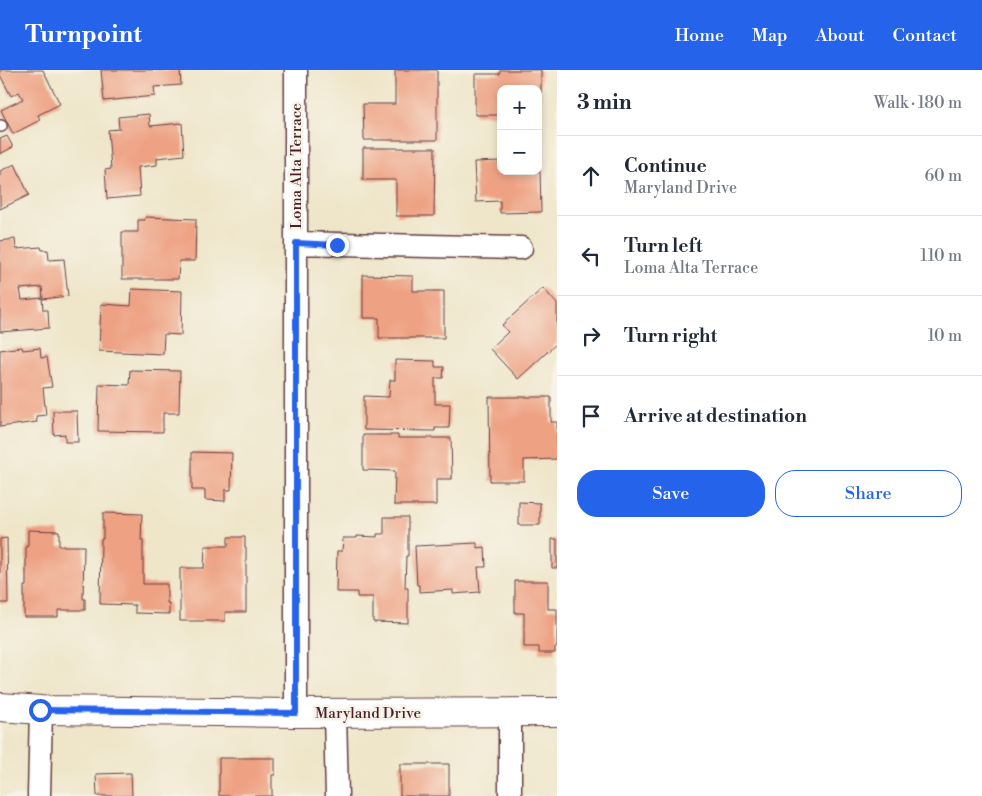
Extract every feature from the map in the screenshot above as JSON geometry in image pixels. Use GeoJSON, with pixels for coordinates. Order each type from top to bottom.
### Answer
{"type":"FeatureCollection","features":[{"type":"Feature","properties":{"kind":"street","name":"Loma Alta Terrace"},"geometry":{"type":"LineString","coordinates":[[296,70],[296,713]]}},
{"type":"Feature","properties":{"kind":"street"},"geometry":{"type":"LineString","coordinates":[[296,243],[521,248]]}},
{"type":"Feature","properties":{"kind":"street","name":"Maryland Drive"},"geometry":{"type":"LineString","coordinates":[[0,706],[40,710],[296,713],[557,712]]}},
{"type":"Feature","properties":{"kind":"street"},"geometry":{"type":"LineString","coordinates":[[39,796],[40,710]]}},
{"type":"Feature","properties":{"kind":"street"},"geometry":{"type":"LineString","coordinates":[[335,713],[337,796]]}},
{"type":"Feature","properties":{"kind":"street"},"geometry":{"type":"LineString","coordinates":[[510,713],[510,796]]}},
{"type":"Feature","properties":{"kind":"building"},"geometry":{"type":"Polygon","coordinates":[[[2,70],[43,70],[60,104],[38,115],[40,120],[13,134],[1,110],[23,99],[19,92],[11,96],[0,75],[2,70]]]}},
{"type":"Feature","properties":{"kind":"building"},"geometry":{"type":"Polygon","coordinates":[[[101,70],[180,70],[181,85],[154,87],[155,96],[104,101],[101,70]]]}},
{"type":"Feature","properties":{"kind":"building"},"geometry":{"type":"Polygon","coordinates":[[[395,70],[437,70],[437,140],[364,140],[363,104],[395,104],[395,70]]]}},
{"type":"Feature","properties":{"kind":"building"},"geometry":{"type":"Polygon","coordinates":[[[500,70],[541,70],[541,85],[497,85],[497,115],[475,115],[475,74],[500,74],[500,70]]]}},
{"type":"Feature","properties":{"kind":"building"},"geometry":{"type":"Polygon","coordinates":[[[149,114],[150,126],[182,123],[184,155],[157,158],[157,165],[138,167],[140,196],[107,199],[105,170],[111,169],[108,130],[119,129],[118,117],[149,114]]]}},
{"type":"Feature","properties":{"kind":"building"},"geometry":{"type":"Polygon","coordinates":[[[7,136],[13,147],[0,154],[0,139],[7,136]]]}},
{"type":"Feature","properties":{"kind":"building"},"geometry":{"type":"Polygon","coordinates":[[[363,148],[435,148],[434,216],[396,216],[396,180],[363,180],[363,148]]]}},
{"type":"Feature","properties":{"kind":"building"},"geometry":{"type":"Polygon","coordinates":[[[497,161],[497,175],[540,175],[541,212],[500,213],[500,201],[476,202],[474,162],[497,161]]]}},
{"type":"Feature","properties":{"kind":"building"},"geometry":{"type":"Polygon","coordinates":[[[15,164],[29,195],[0,209],[0,171],[15,164]]]}},
{"type":"Feature","properties":{"kind":"building"},"geometry":{"type":"Polygon","coordinates":[[[145,217],[196,219],[195,261],[179,261],[178,279],[122,279],[122,232],[138,232],[138,220],[145,220],[145,217]]]}},
{"type":"Feature","properties":{"kind":"building"},"geometry":{"type":"Polygon","coordinates":[[[15,239],[16,249],[41,247],[42,250],[48,250],[49,260],[64,259],[68,296],[43,299],[42,287],[20,289],[22,300],[42,298],[43,310],[48,310],[49,328],[0,332],[0,241],[15,239]]]}},
{"type":"Feature","properties":{"kind":"building"},"geometry":{"type":"Polygon","coordinates":[[[363,275],[413,276],[413,291],[444,291],[444,338],[379,338],[379,318],[363,318],[363,275]]]}},
{"type":"Feature","properties":{"kind":"building"},"geometry":{"type":"Polygon","coordinates":[[[543,288],[557,304],[557,343],[518,379],[490,349],[508,332],[502,325],[543,288]]]}},
{"type":"Feature","properties":{"kind":"building"},"geometry":{"type":"Polygon","coordinates":[[[132,289],[182,291],[181,335],[164,334],[163,354],[99,351],[101,304],[131,306],[132,289]]]}},
{"type":"Feature","properties":{"kind":"building"},"geometry":{"type":"Polygon","coordinates":[[[22,347],[23,350],[40,348],[41,358],[47,357],[52,387],[43,388],[46,415],[36,416],[37,422],[0,427],[0,350],[22,347]]]}},
{"type":"Feature","properties":{"kind":"building"},"geometry":{"type":"Polygon","coordinates":[[[395,360],[435,361],[435,367],[444,367],[443,378],[435,378],[435,404],[450,404],[449,428],[435,428],[435,431],[364,430],[364,396],[389,397],[390,380],[395,380],[395,360]]]}},
{"type":"Feature","properties":{"kind":"building"},"geometry":{"type":"Polygon","coordinates":[[[130,370],[180,371],[179,413],[163,413],[163,432],[98,431],[99,384],[129,385],[130,370]]]}},
{"type":"Feature","properties":{"kind":"building"},"geometry":{"type":"Polygon","coordinates":[[[489,397],[551,397],[551,422],[557,422],[557,459],[524,460],[524,481],[490,481],[489,397]]]}},
{"type":"Feature","properties":{"kind":"building"},"geometry":{"type":"Polygon","coordinates":[[[53,411],[77,411],[78,442],[65,442],[65,434],[54,435],[53,411]]]}},
{"type":"Feature","properties":{"kind":"building"},"geometry":{"type":"Polygon","coordinates":[[[363,435],[398,435],[398,438],[451,438],[452,479],[436,479],[436,505],[394,505],[395,471],[363,470],[363,435]]]}},
{"type":"Feature","properties":{"kind":"building"},"geometry":{"type":"Polygon","coordinates":[[[192,452],[232,453],[231,490],[225,490],[225,501],[205,500],[205,490],[192,490],[192,452]]]}},
{"type":"Feature","properties":{"kind":"building"},"geometry":{"type":"Polygon","coordinates":[[[519,502],[540,503],[540,525],[519,525],[519,502]]]}},
{"type":"Feature","properties":{"kind":"building"},"geometry":{"type":"Polygon","coordinates":[[[103,513],[142,514],[143,584],[167,584],[169,614],[135,613],[135,605],[100,604],[103,513]]]}},
{"type":"Feature","properties":{"kind":"building"},"geometry":{"type":"Polygon","coordinates":[[[384,517],[408,517],[408,556],[406,556],[405,588],[408,588],[408,623],[373,622],[373,597],[357,597],[357,592],[336,592],[337,551],[342,551],[343,538],[357,538],[357,536],[377,537],[377,534],[384,534],[384,517]]]}},
{"type":"Feature","properties":{"kind":"building"},"geometry":{"type":"Polygon","coordinates":[[[28,530],[59,531],[59,546],[84,546],[83,599],[85,599],[85,610],[58,610],[58,617],[24,617],[28,530]]]}},
{"type":"Feature","properties":{"kind":"building"},"geometry":{"type":"Polygon","coordinates":[[[228,537],[245,537],[246,612],[225,612],[225,621],[180,621],[180,568],[204,568],[205,546],[228,546],[228,537]]]}},
{"type":"Feature","properties":{"kind":"building"},"geometry":{"type":"Polygon","coordinates":[[[7,538],[8,603],[0,603],[0,539],[7,538]]]}},
{"type":"Feature","properties":{"kind":"building"},"geometry":{"type":"Polygon","coordinates":[[[552,539],[557,539],[557,568],[552,568],[552,539]]]}},
{"type":"Feature","properties":{"kind":"building"},"geometry":{"type":"Polygon","coordinates":[[[477,543],[477,548],[485,547],[486,567],[478,567],[480,592],[453,594],[453,590],[419,592],[415,546],[477,543]]]}},
{"type":"Feature","properties":{"kind":"building"},"geometry":{"type":"Polygon","coordinates":[[[515,581],[548,581],[548,609],[557,609],[557,647],[555,647],[555,653],[539,653],[539,647],[524,647],[524,613],[515,613],[515,581]]]}},
{"type":"Feature","properties":{"kind":"building"},"geometry":{"type":"Polygon","coordinates":[[[219,758],[275,758],[275,775],[272,775],[272,796],[219,796],[219,758]]]}},
{"type":"Feature","properties":{"kind":"building"},"geometry":{"type":"Polygon","coordinates":[[[400,764],[449,764],[449,796],[400,796],[400,764]]]}},
{"type":"Feature","properties":{"kind":"building"},"geometry":{"type":"Polygon","coordinates":[[[131,773],[132,796],[97,796],[96,774],[131,773]]]}},
{"type":"Feature","properties":{"kind":"route"},"geometry":{"type":"LineString","coordinates":[[40,710],[296,713],[296,243],[337,245]]}}]}
